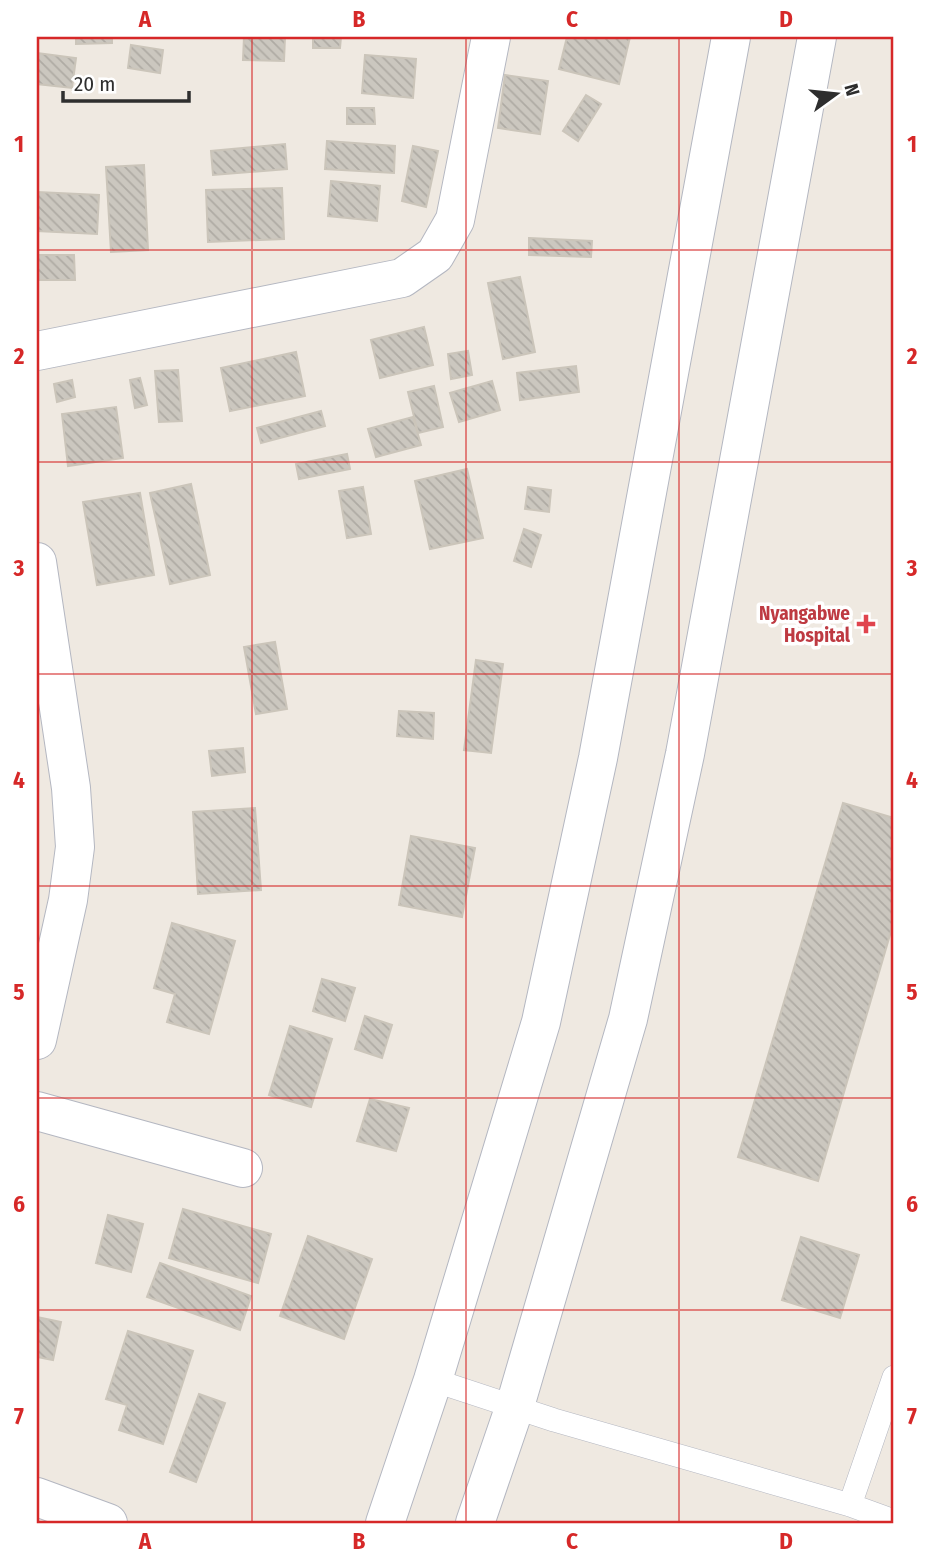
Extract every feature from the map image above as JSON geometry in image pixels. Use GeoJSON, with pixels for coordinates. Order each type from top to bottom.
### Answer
{"type":"FeatureCollection","features":[{"type":"Feature","properties":{"kind":"street"},"geometry":{"type":"LineString","coordinates":[[37,351],[402,278],[435,255],[455,220],[491,37]]}},
{"type":"Feature","properties":{"kind":"street"},"geometry":{"type":"LineString","coordinates":[[385,1523],[433,1380],[541,1022],[598,758],[731,37]]}},
{"type":"Feature","properties":{"kind":"street"},"geometry":{"type":"LineString","coordinates":[[475,1523],[514,1406],[628,1019],[685,754],[817,37]]}},
{"type":"Feature","properties":{"kind":"street"},"geometry":{"type":"LineString","coordinates":[[37,562],[71,788],[75,847],[68,900],[37,1040]]}},
{"type":"Feature","properties":{"kind":"street"},"geometry":{"type":"LineString","coordinates":[[37,1111],[243,1168]]}},
{"type":"Feature","properties":{"kind":"street"},"geometry":{"type":"LineString","coordinates":[[37,1497],[108,1523]]}},
{"type":"Feature","properties":{"kind":"lane"},"geometry":{"type":"LineString","coordinates":[[850,1505],[894,1377]]}},
{"type":"Feature","properties":{"kind":"lane"},"geometry":{"type":"LineString","coordinates":[[433,1380],[850,1505],[894,1521]]}},
{"type":"Feature","properties":{"kind":"building"},"geometry":{"type":"Polygon","coordinates":[[[76,37],[112,37],[112,43],[76,44],[76,37]]]}},
{"type":"Feature","properties":{"kind":"building"},"geometry":{"type":"Polygon","coordinates":[[[244,37],[285,37],[284,61],[243,60],[244,37]]]}},
{"type":"Feature","properties":{"kind":"building"},"geometry":{"type":"Polygon","coordinates":[[[313,37],[341,37],[340,48],[313,48],[313,37]]]}},
{"type":"Feature","properties":{"kind":"building"},"geometry":{"type":"Polygon","coordinates":[[[567,37],[630,37],[619,84],[559,69],[567,37]]]}},
{"type":"Feature","properties":{"kind":"building"},"geometry":{"type":"Polygon","coordinates":[[[131,45],[163,50],[160,73],[128,68],[131,45]]]}},
{"type":"Feature","properties":{"kind":"building"},"geometry":{"type":"Polygon","coordinates":[[[37,53],[76,58],[72,88],[37,84],[37,53]]]}},
{"type":"Feature","properties":{"kind":"building"},"geometry":{"type":"Polygon","coordinates":[[[365,55],[416,59],[413,98],[362,93],[365,55]]]}},
{"type":"Feature","properties":{"kind":"building"},"geometry":{"type":"Polygon","coordinates":[[[505,75],[548,81],[540,134],[498,128],[505,75]]]}},
{"type":"Feature","properties":{"kind":"building"},"geometry":{"type":"Polygon","coordinates":[[[586,95],[601,104],[578,141],[563,131],[586,95]]]}},
{"type":"Feature","properties":{"kind":"building"},"geometry":{"type":"Polygon","coordinates":[[[347,108],[374,108],[375,124],[347,124],[347,108]]]}},
{"type":"Feature","properties":{"kind":"building"},"geometry":{"type":"Polygon","coordinates":[[[327,141],[395,146],[394,173],[325,169],[327,141]]]}},
{"type":"Feature","properties":{"kind":"building"},"geometry":{"type":"Polygon","coordinates":[[[285,144],[287,169],[213,175],[211,151],[285,144]]]}},
{"type":"Feature","properties":{"kind":"building"},"geometry":{"type":"Polygon","coordinates":[[[413,146],[438,151],[426,207],[402,201],[413,146]]]}},
{"type":"Feature","properties":{"kind":"building"},"geometry":{"type":"Polygon","coordinates":[[[144,165],[148,250],[111,252],[106,167],[144,165]]]}},
{"type":"Feature","properties":{"kind":"building"},"geometry":{"type":"Polygon","coordinates":[[[331,181],[380,186],[377,221],[328,216],[331,181]]]}},
{"type":"Feature","properties":{"kind":"building"},"geometry":{"type":"Polygon","coordinates":[[[282,188],[284,239],[208,242],[206,190],[282,188]]]}},
{"type":"Feature","properties":{"kind":"building"},"geometry":{"type":"Polygon","coordinates":[[[37,192],[99,195],[97,234],[37,231],[37,192]]]}},
{"type":"Feature","properties":{"kind":"building"},"geometry":{"type":"Polygon","coordinates":[[[529,238],[592,241],[591,257],[529,255],[529,238]]]}},
{"type":"Feature","properties":{"kind":"building"},"geometry":{"type":"Polygon","coordinates":[[[37,255],[74,255],[75,280],[37,280],[37,255]]]}},
{"type":"Feature","properties":{"kind":"building"},"geometry":{"type":"Polygon","coordinates":[[[520,277],[535,352],[503,359],[488,283],[520,277]]]}},
{"type":"Feature","properties":{"kind":"building"},"geometry":{"type":"Polygon","coordinates":[[[424,327],[433,365],[380,378],[371,340],[424,327]]]}},
{"type":"Feature","properties":{"kind":"building"},"geometry":{"type":"Polygon","coordinates":[[[468,351],[472,375],[451,379],[448,354],[468,351]]]}},
{"type":"Feature","properties":{"kind":"building"},"geometry":{"type":"Polygon","coordinates":[[[296,352],[305,396],[230,411],[221,368],[296,352]]]}},
{"type":"Feature","properties":{"kind":"building"},"geometry":{"type":"Polygon","coordinates":[[[576,366],[579,392],[520,400],[517,373],[576,366]]]}},
{"type":"Feature","properties":{"kind":"building"},"geometry":{"type":"Polygon","coordinates":[[[178,370],[182,421],[159,422],[155,371],[178,370]]]}},
{"type":"Feature","properties":{"kind":"building"},"geometry":{"type":"Polygon","coordinates":[[[140,378],[147,405],[135,408],[130,380],[140,378]]]}},
{"type":"Feature","properties":{"kind":"building"},"geometry":{"type":"Polygon","coordinates":[[[72,380],[75,397],[57,402],[54,384],[72,380]]]}},
{"type":"Feature","properties":{"kind":"building"},"geometry":{"type":"Polygon","coordinates":[[[492,381],[500,410],[459,422],[450,393],[492,381]]]}},
{"type":"Feature","properties":{"kind":"building"},"geometry":{"type":"Polygon","coordinates":[[[434,386],[443,427],[418,433],[408,392],[434,386]]]}},
{"type":"Feature","properties":{"kind":"building"},"geometry":{"type":"Polygon","coordinates":[[[116,407],[123,458],[68,466],[62,414],[116,407]]]}},
{"type":"Feature","properties":{"kind":"building"},"geometry":{"type":"Polygon","coordinates":[[[321,411],[325,426],[261,443],[257,428],[321,411]]]}},
{"type":"Feature","properties":{"kind":"building"},"geometry":{"type":"Polygon","coordinates":[[[413,417],[421,445],[376,457],[368,429],[413,417]]]}},
{"type":"Feature","properties":{"kind":"building"},"geometry":{"type":"Polygon","coordinates":[[[347,454],[350,469],[299,479],[296,464],[347,454]]]}},
{"type":"Feature","properties":{"kind":"building"},"geometry":{"type":"Polygon","coordinates":[[[467,469],[483,538],[430,549],[415,481],[467,469]]]}},
{"type":"Feature","properties":{"kind":"building"},"geometry":{"type":"Polygon","coordinates":[[[191,484],[210,575],[170,584],[150,493],[191,484]]]}},
{"type":"Feature","properties":{"kind":"building"},"geometry":{"type":"Polygon","coordinates":[[[363,487],[371,534],[347,538],[339,491],[363,487]]]}},
{"type":"Feature","properties":{"kind":"building"},"geometry":{"type":"Polygon","coordinates":[[[528,487],[551,490],[549,512],[525,509],[528,487]]]}},
{"type":"Feature","properties":{"kind":"building"},"geometry":{"type":"Polygon","coordinates":[[[140,493],[154,575],[97,585],[83,502],[140,493]]]}},
{"type":"Feature","properties":{"kind":"building"},"geometry":{"type":"Polygon","coordinates":[[[524,529],[541,535],[531,567],[514,561],[524,529]]]}},
{"type":"Feature","properties":{"kind":"building"},"geometry":{"type":"Polygon","coordinates":[[[275,642],[287,709],[256,714],[244,647],[275,642]]]}},
{"type":"Feature","properties":{"kind":"building"},"geometry":{"type":"Polygon","coordinates":[[[476,660],[503,664],[491,753],[464,750],[476,660]]]}},
{"type":"Feature","properties":{"kind":"building"},"geometry":{"type":"Polygon","coordinates":[[[399,711],[434,713],[433,739],[397,736],[399,711]]]}},
{"type":"Feature","properties":{"kind":"building"},"geometry":{"type":"Polygon","coordinates":[[[243,748],[245,772],[212,776],[209,751],[243,748]]]}},
{"type":"Feature","properties":{"kind":"building"},"geometry":{"type":"Polygon","coordinates":[[[843,803],[894,818],[894,921],[818,1181],[738,1157],[843,803]]]}},
{"type":"Feature","properties":{"kind":"building"},"geometry":{"type":"Polygon","coordinates":[[[255,808],[261,890],[198,894],[193,812],[255,808]]]}},
{"type":"Feature","properties":{"kind":"building"},"geometry":{"type":"Polygon","coordinates":[[[411,836],[475,848],[462,917],[399,905],[411,836]]]}},
{"type":"Feature","properties":{"kind":"building"},"geometry":{"type":"Polygon","coordinates":[[[172,923],[235,941],[209,1034],[167,1022],[175,994],[154,988],[172,923]]]}},
{"type":"Feature","properties":{"kind":"building"},"geometry":{"type":"Polygon","coordinates":[[[322,979],[355,988],[345,1021],[313,1011],[322,979]]]}},
{"type":"Feature","properties":{"kind":"building"},"geometry":{"type":"Polygon","coordinates":[[[365,1016],[392,1025],[382,1058],[355,1049],[365,1016]]]}},
{"type":"Feature","properties":{"kind":"building"},"geometry":{"type":"Polygon","coordinates":[[[290,1026],[332,1039],[311,1107],[269,1095],[290,1026]]]}},
{"type":"Feature","properties":{"kind":"building"},"geometry":{"type":"Polygon","coordinates":[[[370,1099],[409,1108],[396,1151],[357,1141],[370,1099]]]}},
{"type":"Feature","properties":{"kind":"building"},"geometry":{"type":"Polygon","coordinates":[[[183,1209],[271,1234],[258,1283],[169,1258],[183,1209]]]}},
{"type":"Feature","properties":{"kind":"building"},"geometry":{"type":"Polygon","coordinates":[[[108,1215],[143,1224],[131,1272],[96,1263],[108,1215]]]}},
{"type":"Feature","properties":{"kind":"building"},"geometry":{"type":"Polygon","coordinates":[[[308,1236],[372,1259],[344,1339],[280,1316],[308,1236]]]}},
{"type":"Feature","properties":{"kind":"building"},"geometry":{"type":"Polygon","coordinates":[[[801,1237],[859,1255],[840,1318],[782,1300],[801,1237]]]}},
{"type":"Feature","properties":{"kind":"building"},"geometry":{"type":"Polygon","coordinates":[[[160,1263],[251,1296],[240,1330],[147,1297],[160,1263]]]}},
{"type":"Feature","properties":{"kind":"building"},"geometry":{"type":"Polygon","coordinates":[[[37,1317],[61,1322],[53,1360],[37,1357],[37,1317]]]}},
{"type":"Feature","properties":{"kind":"building"},"geometry":{"type":"Polygon","coordinates":[[[128,1331],[193,1351],[163,1444],[119,1430],[127,1405],[106,1399],[128,1331]]]}},
{"type":"Feature","properties":{"kind":"building"},"geometry":{"type":"Polygon","coordinates":[[[199,1394],[225,1403],[196,1482],[170,1472],[199,1394]]]}},
{"type":"Feature","properties":{"kind":"place","name":"Nyangabwe Hospital"},"geometry":{"type":"Point","coordinates":[866,624]}}]}
